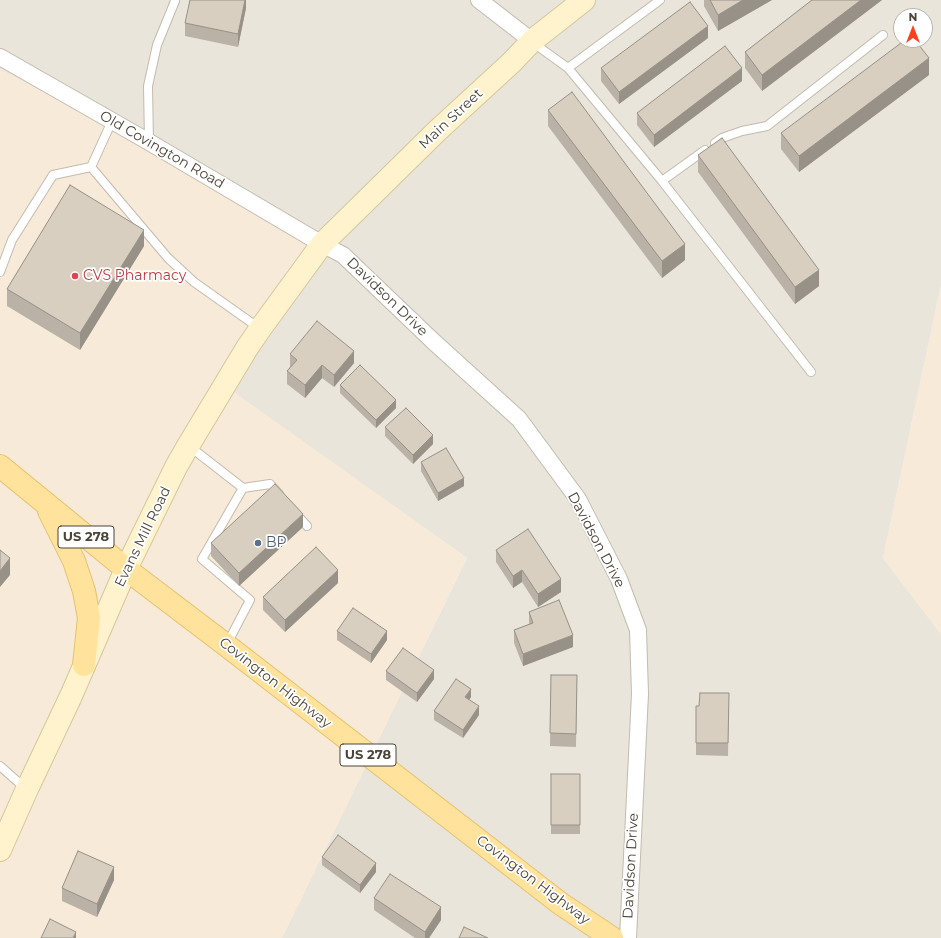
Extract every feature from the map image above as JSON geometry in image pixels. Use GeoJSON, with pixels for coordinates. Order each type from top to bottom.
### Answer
{"type":"FeatureCollection","features":[{"type":"Feature","properties":{"kind":"main road","name":"Main Street"},"geometry":{"type":"LineString","coordinates":[[322,244],[437,131],[511,63],[532,41],[584,0]]}},
{"type":"Feature","properties":{"kind":"main road","name":"Evans Mill Road"},"geometry":{"type":"LineString","coordinates":[[0,850],[71,696],[126,570],[176,467],[247,348],[322,244]]}},
{"type":"Feature","properties":{"kind":"main road","name":"Covington Highway"},"geometry":{"type":"LineString","coordinates":[[0,466],[126,570],[226,645],[561,904],[612,938]]}},
{"type":"Feature","properties":{"kind":"main road"},"geometry":{"type":"LineString","coordinates":[[46,504],[74,561],[84,591],[89,618],[84,665]]}},
{"type":"Feature","properties":{"kind":"street"},"geometry":{"type":"LineString","coordinates":[[479,0],[532,41]]}},
{"type":"Feature","properties":{"kind":"street","name":"Old Covington Road"},"geometry":{"type":"LineString","coordinates":[[0,57],[149,142],[322,244]]}},
{"type":"Feature","properties":{"kind":"street","name":"Davidson Drive"},"geometry":{"type":"LineString","coordinates":[[322,244],[343,255],[434,342],[519,419],[578,499],[619,579],[638,630],[640,694],[628,938]]}},
{"type":"Feature","properties":{"kind":"lane"},"geometry":{"type":"LineString","coordinates":[[149,142],[148,86],[157,45],[175,0]]}},
{"type":"Feature","properties":{"kind":"lane"},"geometry":{"type":"LineString","coordinates":[[568,68],[660,0]]}},
{"type":"Feature","properties":{"kind":"lane"},"geometry":{"type":"LineString","coordinates":[[662,182],[722,138],[742,131],[767,126],[883,35]]}},
{"type":"Feature","properties":{"kind":"lane"},"geometry":{"type":"LineString","coordinates":[[532,41],[568,68],[662,182],[811,372]]}},
{"type":"Feature","properties":{"kind":"lane"},"geometry":{"type":"LineString","coordinates":[[91,167],[112,121]]}},
{"type":"Feature","properties":{"kind":"lane"},"geometry":{"type":"LineString","coordinates":[[0,272],[12,240],[53,175],[91,167]]}},
{"type":"Feature","properties":{"kind":"lane"},"geometry":{"type":"LineString","coordinates":[[91,167],[168,258],[194,282],[260,329]]}},
{"type":"Feature","properties":{"kind":"lane"},"geometry":{"type":"LineString","coordinates":[[188,446],[243,488],[270,484],[307,526]]}},
{"type":"Feature","properties":{"kind":"lane"},"geometry":{"type":"LineString","coordinates":[[226,645],[250,600],[202,559],[243,488]]}},
{"type":"Feature","properties":{"kind":"lane"},"geometry":{"type":"LineString","coordinates":[[0,766],[27,789]]}},
{"type":"Feature","properties":{"kind":"shaded area"},"geometry":{"type":"Polygon","coordinates":[[[0,0],[941,0],[941,285],[883,558],[941,634],[941,938],[282,938],[467,558],[223,385],[317,241],[0,69],[0,0]]]}},
{"type":"Feature","properties":{"kind":"shaded area"},"geometry":{"type":"Polygon","coordinates":[[[0,69],[317,241],[224,385],[467,558],[282,938],[0,938],[0,69]]]}},
{"type":"Feature","properties":{"kind":"shaded area"},"geometry":{"type":"Polygon","coordinates":[[[941,285],[941,634],[883,558],[941,285]]]}},
{"type":"Feature","properties":{"kind":"building"},"geometry":{"type":"Polygon","coordinates":[[[190,0],[245,0],[238,34],[185,23],[190,0]]]}},
{"type":"Feature","properties":{"kind":"building"},"geometry":{"type":"Polygon","coordinates":[[[710,0],[743,0],[718,15],[710,0]]]}},
{"type":"Feature","properties":{"kind":"building"},"geometry":{"type":"Polygon","coordinates":[[[812,0],[861,0],[762,75],[745,52],[812,0]]]}},
{"type":"Feature","properties":{"kind":"building"},"geometry":{"type":"Polygon","coordinates":[[[690,2],[708,26],[619,92],[601,68],[690,2]]]}},
{"type":"Feature","properties":{"kind":"building"},"geometry":{"type":"Polygon","coordinates":[[[725,46],[742,68],[654,135],[637,113],[725,46]]]}},
{"type":"Feature","properties":{"kind":"building"},"geometry":{"type":"Polygon","coordinates":[[[894,48],[921,48],[929,58],[799,156],[781,133],[894,48]]]}},
{"type":"Feature","properties":{"kind":"building"},"geometry":{"type":"Polygon","coordinates":[[[572,92],[685,244],[662,261],[548,110],[572,92]]]}},
{"type":"Feature","properties":{"kind":"building"},"geometry":{"type":"Polygon","coordinates":[[[722,138],[819,270],[795,287],[698,155],[722,138]]]}},
{"type":"Feature","properties":{"kind":"building","name":"CVS Pharmacy"},"geometry":{"type":"Polygon","coordinates":[[[70,185],[144,230],[80,333],[7,289],[70,185]]]}},
{"type":"Feature","properties":{"kind":"building"},"geometry":{"type":"Polygon","coordinates":[[[317,321],[354,351],[334,375],[322,365],[305,385],[287,371],[297,360],[290,354],[317,321]]]}},
{"type":"Feature","properties":{"kind":"building"},"geometry":{"type":"Polygon","coordinates":[[[360,365],[396,400],[376,420],[340,385],[360,365]]]}},
{"type":"Feature","properties":{"kind":"building"},"geometry":{"type":"Polygon","coordinates":[[[406,408],[433,435],[413,455],[385,427],[406,408]]]}},
{"type":"Feature","properties":{"kind":"building"},"geometry":{"type":"Polygon","coordinates":[[[446,448],[464,478],[438,493],[421,462],[446,448]]]}},
{"type":"Feature","properties":{"kind":"building"},"geometry":{"type":"Polygon","coordinates":[[[275,484],[303,514],[239,573],[211,543],[275,484]]]}},
{"type":"Feature","properties":{"kind":"building"},"geometry":{"type":"Polygon","coordinates":[[[528,529],[561,579],[538,594],[522,570],[513,576],[496,550],[528,529]]]}},
{"type":"Feature","properties":{"kind":"building"},"geometry":{"type":"Polygon","coordinates":[[[316,547],[338,570],[285,620],[263,597],[316,547]]]}},
{"type":"Feature","properties":{"kind":"building"},"geometry":{"type":"Polygon","coordinates":[[[0,550],[10,558],[0,571],[0,550]]]}},
{"type":"Feature","properties":{"kind":"building"},"geometry":{"type":"Polygon","coordinates":[[[559,600],[573,635],[523,654],[514,630],[533,623],[529,612],[559,600]]]}},
{"type":"Feature","properties":{"kind":"building"},"geometry":{"type":"Polygon","coordinates":[[[353,608],[387,631],[371,654],[337,631],[353,608]]]}},
{"type":"Feature","properties":{"kind":"building"},"geometry":{"type":"Polygon","coordinates":[[[403,648],[434,670],[417,693],[386,671],[403,648]]]}},
{"type":"Feature","properties":{"kind":"building"},"geometry":{"type":"Polygon","coordinates":[[[551,675],[577,675],[576,734],[550,733],[551,675]]]}},
{"type":"Feature","properties":{"kind":"building"},"geometry":{"type":"Polygon","coordinates":[[[456,679],[471,689],[465,697],[479,706],[463,730],[434,711],[456,679]]]}},
{"type":"Feature","properties":{"kind":"building"},"geometry":{"type":"Polygon","coordinates":[[[700,693],[729,693],[728,743],[696,743],[696,706],[699,706],[700,693]]]}},
{"type":"Feature","properties":{"kind":"building"},"geometry":{"type":"Polygon","coordinates":[[[551,774],[580,774],[580,825],[551,825],[551,774]]]}},
{"type":"Feature","properties":{"kind":"building"},"geometry":{"type":"Polygon","coordinates":[[[338,835],[376,863],[360,885],[322,857],[338,835]]]}},
{"type":"Feature","properties":{"kind":"building"},"geometry":{"type":"Polygon","coordinates":[[[78,851],[114,867],[97,904],[62,888],[78,851]]]}},
{"type":"Feature","properties":{"kind":"building"},"geometry":{"type":"Polygon","coordinates":[[[390,874],[441,907],[425,932],[374,898],[390,874]]]}},
{"type":"Feature","properties":{"kind":"building"},"geometry":{"type":"Polygon","coordinates":[[[50,919],[76,932],[73,938],[41,938],[50,919]]]}},
{"type":"Feature","properties":{"kind":"building"},"geometry":{"type":"Polygon","coordinates":[[[464,927],[488,938],[459,938],[464,927]]]}},
{"type":"Feature","properties":{"kind":"place","name":"CVS Pharmacy"},"geometry":{"type":"Point","coordinates":[75,276]}},
{"type":"Feature","properties":{"kind":"place","name":"BP"},"geometry":{"type":"Point","coordinates":[258,543]}}]}
